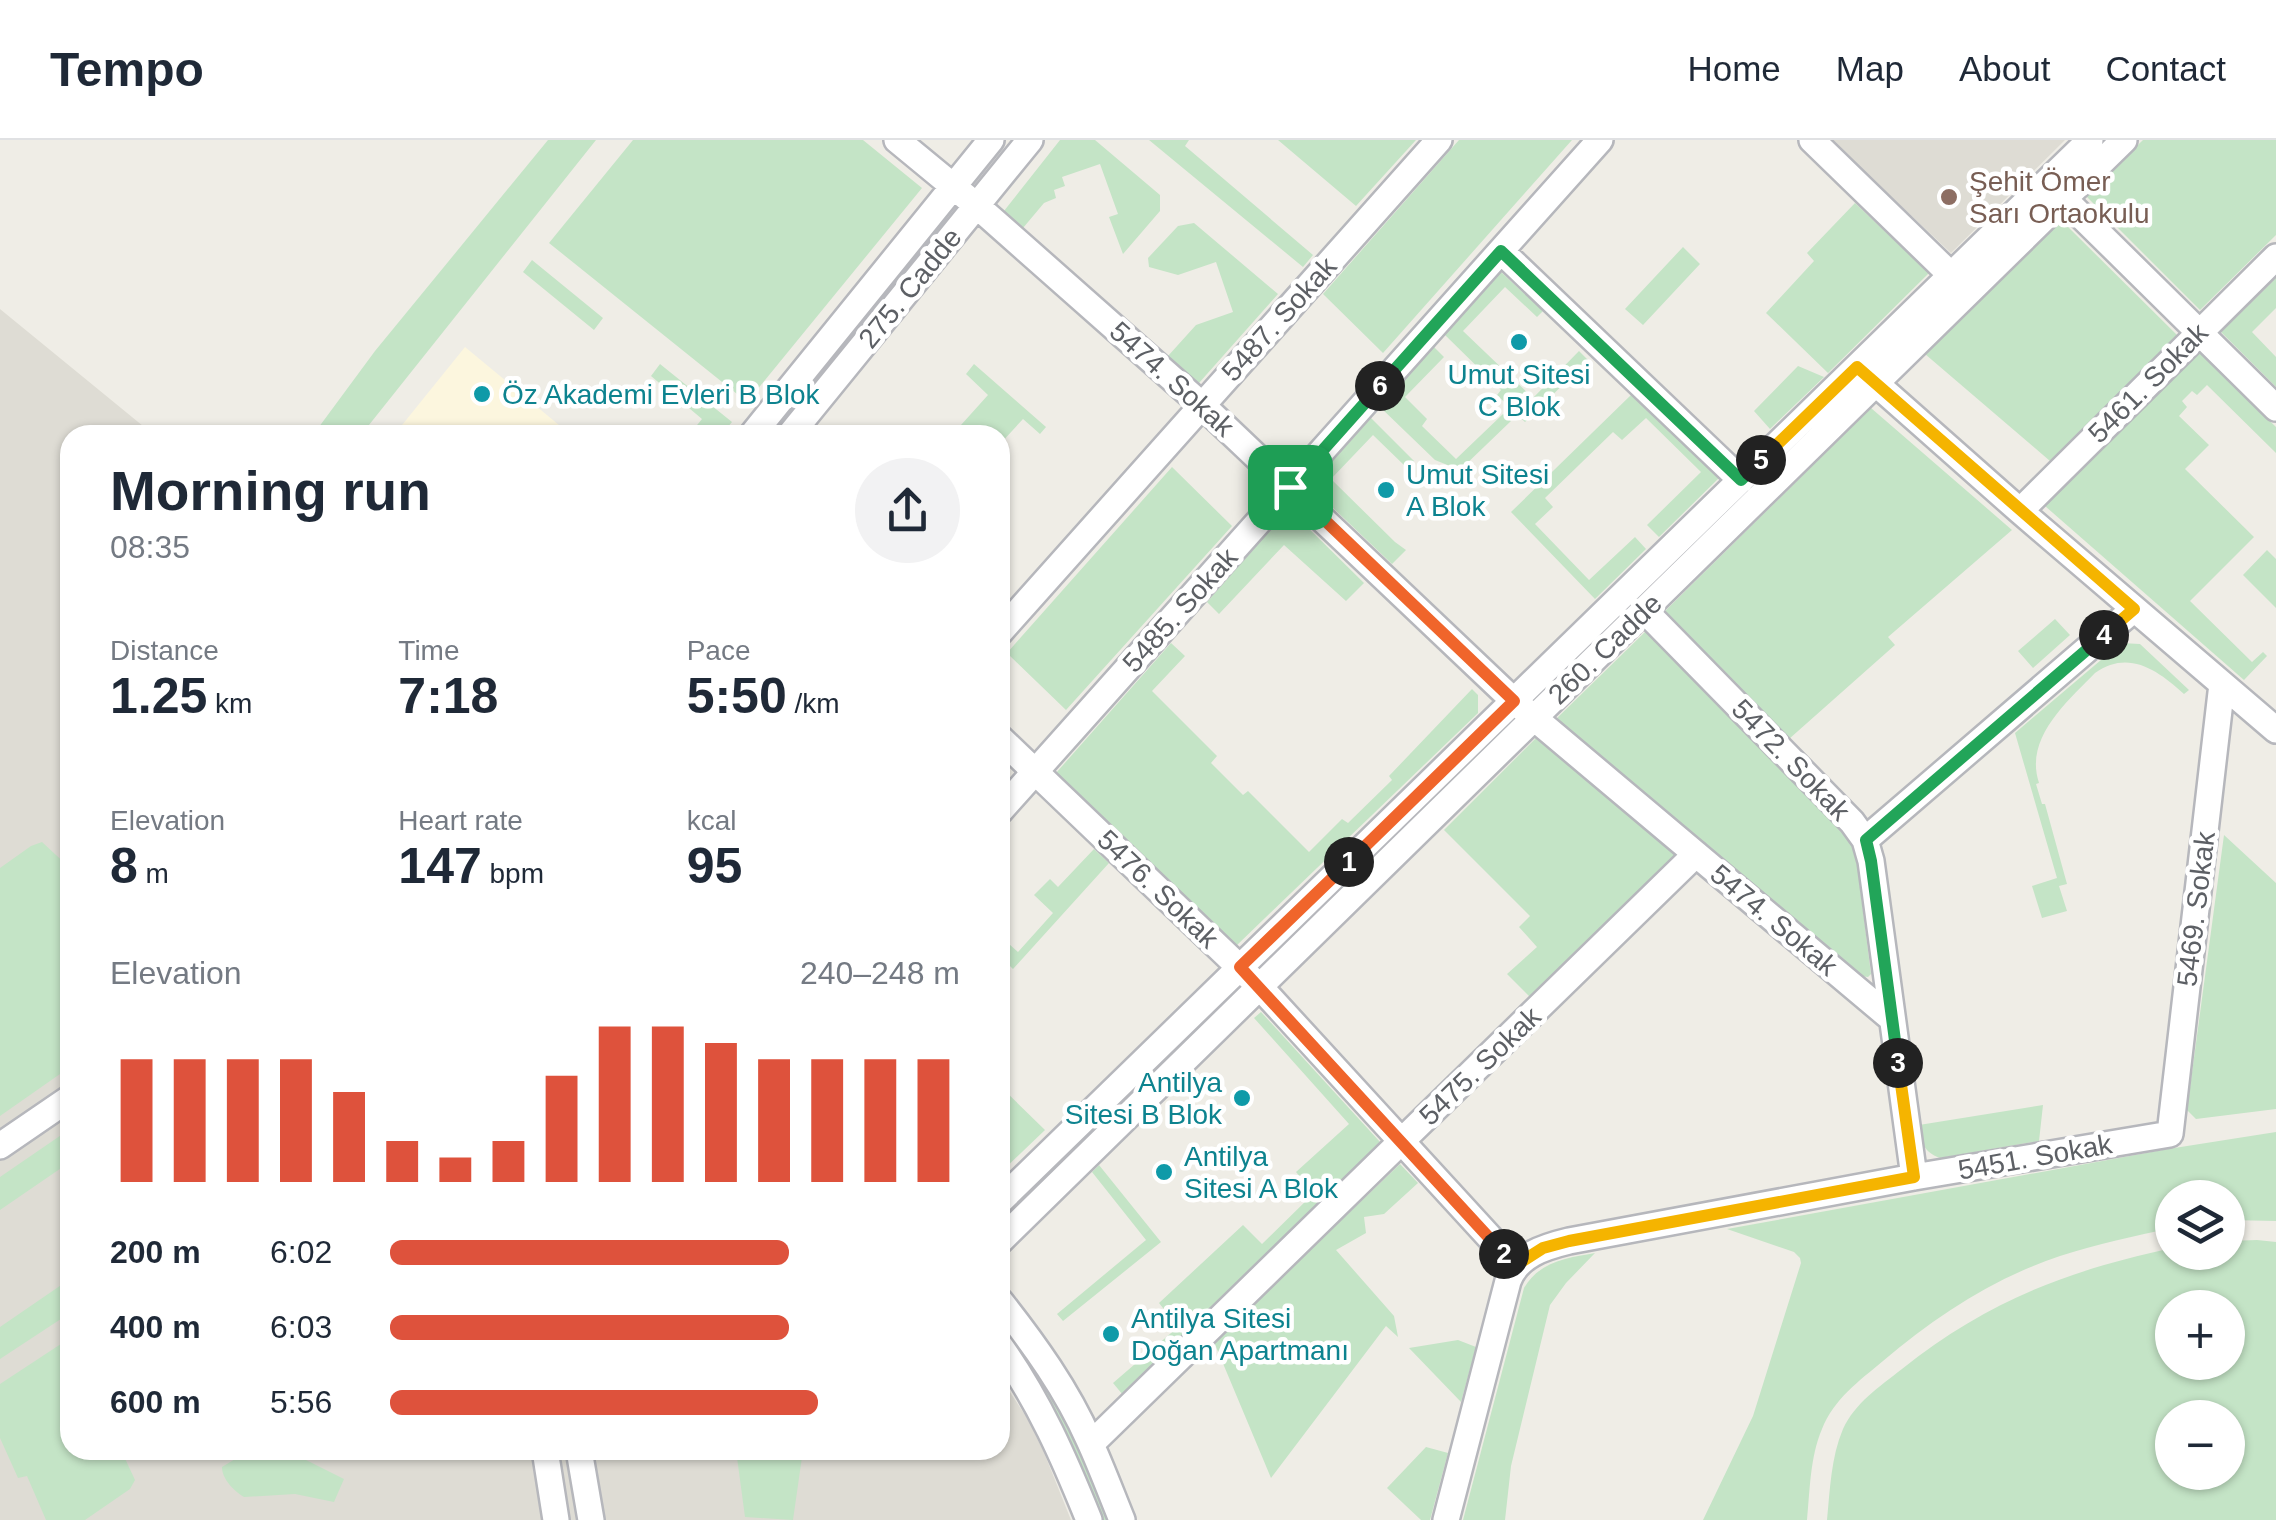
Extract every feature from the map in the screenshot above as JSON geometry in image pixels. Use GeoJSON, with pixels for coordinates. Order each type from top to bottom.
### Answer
{"type":"FeatureCollection","features":[{"type":"Feature","properties":{"kind":"street","name":"5474. Sokak"},"geometry":{"type":"LineString","coordinates":[[897,140],[1202,405],[1524,709],[1892,1019]]}},
{"type":"Feature","properties":{"kind":"street","name":"275. Cadde"},"geometry":{"type":"LineString","coordinates":[[760,425],[991,140]]}},
{"type":"Feature","properties":{"kind":"street","name":"275. Cadde"},"geometry":{"type":"LineString","coordinates":[[798,425],[1030,140]]}},
{"type":"Feature","properties":{"kind":"street","name":"5487. Sokak"},"geometry":{"type":"LineString","coordinates":[[1010,621],[1438,140]]}},
{"type":"Feature","properties":{"kind":"street","name":"5485. Sokak"},"geometry":{"type":"LineString","coordinates":[[1010,800],[1600,140]]}},
{"type":"Feature","properties":{"kind":"street"},"geometry":{"type":"LineString","coordinates":[[1812,140],[1951,275]]}},
{"type":"Feature","properties":{"kind":"street","name":"260. Cadde"},"geometry":{"type":"LineString","coordinates":[[1010,1191],[1240,967],[1524,709],[1644,610],[1866,376],[1951,275],[2090,140]]}},
{"type":"Feature","properties":{"kind":"street","name":"260. Cadde"},"geometry":{"type":"LineString","coordinates":[[1010,1231],[1260,986],[1741,480],[1866,376],[2064,199],[2124,140]]}},
{"type":"Feature","properties":{"kind":"street"},"geometry":{"type":"LineString","coordinates":[[2064,199],[2276,408]]}},
{"type":"Feature","properties":{"kind":"street"},"geometry":{"type":"LineString","coordinates":[[1501,251],[1741,480]]}},
{"type":"Feature","properties":{"kind":"street","name":"5461. Sokak"},"geometry":{"type":"LineString","coordinates":[[2020,511],[2276,257]]}},
{"type":"Feature","properties":{"kind":"street"},"geometry":{"type":"LineString","coordinates":[[1866,376],[2276,730]]}},
{"type":"Feature","properties":{"kind":"street"},"geometry":{"type":"LineString","coordinates":[[1866,840],[2134,609]]}},
{"type":"Feature","properties":{"kind":"street","name":"5472. Sokak"},"geometry":{"type":"LineString","coordinates":[[1644,610],[1866,840],[1914,1177]]}},
{"type":"Feature","properties":{"kind":"street","name":"5469. Sokak"},"geometry":{"type":"LineString","coordinates":[[2170,1134],[2222,684]]}},
{"type":"Feature","properties":{"kind":"street","name":"5476. Sokak"},"geometry":{"type":"LineString","coordinates":[[1010,747],[1260,986],[1515,1266]]}},
{"type":"Feature","properties":{"kind":"street","name":"5475. Sokak"},"geometry":{"type":"LineString","coordinates":[[1091,1444],[1696,854]]}},
{"type":"Feature","properties":{"kind":"street"},"geometry":{"type":"LineString","coordinates":[[0,1146],[60,1105]]}},
{"type":"Feature","properties":{"kind":"street","name":"5451. Sokak"},"geometry":{"type":"LineString","coordinates":[[1515,1266],[1543,1248],[1569,1241],[2170,1134]]}},
{"type":"Feature","properties":{"kind":"street"},"geometry":{"type":"LineString","coordinates":[[1446,1520],[1515,1266]]}},
{"type":"Feature","properties":{"kind":"street"},"geometry":{"type":"LineString","coordinates":[[1010,1314],[1050,1368],[1091,1444],[1122,1520]]}},
{"type":"Feature","properties":{"kind":"street"},"geometry":{"type":"LineString","coordinates":[[1010,1360],[1050,1427],[1089,1520]]}},
{"type":"Feature","properties":{"kind":"street"},"geometry":{"type":"LineString","coordinates":[[546,1460],[556,1520]]}},
{"type":"Feature","properties":{"kind":"street"},"geometry":{"type":"LineString","coordinates":[[581,1460],[591,1520]]}},
{"type":"Feature","properties":{"kind":"shaded area","name":"Şehit Ömer Sarı Ortaokulu"},"geometry":{"type":"Polygon","coordinates":[[[1831,140],[2065,140],[1951,253],[1831,140]]]}},
{"type":"Feature","properties":{"kind":"shaded area"},"geometry":{"type":"Polygon","coordinates":[[[0,309],[142,425],[60,425],[60,1460],[1010,1460],[1010,1392],[1029,1421],[1071,1520],[0,1520],[0,309]]]}},
{"type":"Feature","properties":{"kind":"shaded area"},"geometry":{"type":"Polygon","coordinates":[[[465,347],[559,425],[402,425],[465,347]]]}},
{"type":"Feature","properties":{"kind":"green space"},"geometry":{"type":"Polygon","coordinates":[[[548,140],[596,140],[369,425],[320,425],[375,351],[548,140]]]}},
{"type":"Feature","properties":{"kind":"green space"},"geometry":{"type":"Polygon","coordinates":[[[633,140],[863,140],[922,188],[747,402],[549,243],[633,140]]]}},
{"type":"Feature","properties":{"kind":"green space"},"geometry":{"type":"Polygon","coordinates":[[[1060,140],[1095,140],[1160,195],[1160,211],[1123,254],[1109,217],[1118,214],[1100,164],[1062,177],[1065,186],[1054,190],[1056,198],[1044,203],[1023,228],[1004,211],[1060,140]]]}},
{"type":"Feature","properties":{"kind":"green space"},"geometry":{"type":"Polygon","coordinates":[[[1149,140],[1189,140],[1185,146],[1313,255],[1303,267],[1149,140]]]}},
{"type":"Feature","properties":{"kind":"green space"},"geometry":{"type":"Polygon","coordinates":[[[1278,140],[1416,140],[1356,206],[1278,140]]]}},
{"type":"Feature","properties":{"kind":"green space"},"geometry":{"type":"Polygon","coordinates":[[[1459,140],[1572,140],[1383,353],[1323,294],[1459,140]]]}},
{"type":"Feature","properties":{"kind":"green space"},"geometry":{"type":"Polygon","coordinates":[[[2143,140],[2276,140],[2276,235],[2200,310],[2086,196],[2143,140]]]}},
{"type":"Feature","properties":{"kind":"green space"},"geometry":{"type":"Polygon","coordinates":[[[1855,203],[1929,273],[1828,373],[1766,313],[1814,261],[1807,253],[1855,203]]]}},
{"type":"Feature","properties":{"kind":"green space"},"geometry":{"type":"Polygon","coordinates":[[[942,215],[950,222],[784,425],[772,425],[942,215]]]}},
{"type":"Feature","properties":{"kind":"green space"},"geometry":{"type":"Polygon","coordinates":[[[2061,220],[2177,335],[2050,461],[1925,354],[2061,220]]]}},
{"type":"Feature","properties":{"kind":"green space"},"geometry":{"type":"Polygon","coordinates":[[[1194,223],[1278,294],[1199,383],[1168,356],[1196,325],[1233,312],[1216,262],[1178,275],[1149,267],[1148,258],[1178,226],[1194,223]]]}},
{"type":"Feature","properties":{"kind":"green space"},"geometry":{"type":"Polygon","coordinates":[[[1683,247],[1700,264],[1643,325],[1625,309],[1683,247]]]}},
{"type":"Feature","properties":{"kind":"green space"},"geometry":{"type":"Polygon","coordinates":[[[532,260],[603,318],[594,330],[523,272],[532,260]]]}},
{"type":"Feature","properties":{"kind":"green space"},"geometry":{"type":"Polygon","coordinates":[[[1501,272],[1543,311],[1537,317],[1505,287],[1463,331],[1533,398],[1579,351],[1588,360],[1525,422],[1497,395],[1501,390],[1445,335],[1501,272]]]}},
{"type":"Feature","properties":{"kind":"green space"},"geometry":{"type":"Polygon","coordinates":[[[2276,278],[2276,308],[2252,332],[2276,357],[2276,387],[2221,332],[2276,278]]]}},
{"type":"Feature","properties":{"kind":"green space"},"geometry":{"type":"Polygon","coordinates":[[[1434,347],[1444,357],[1405,397],[1427,419],[1422,426],[1456,459],[1503,414],[1511,421],[1460,470],[1435,460],[1380,407],[1434,347]]]}},
{"type":"Feature","properties":{"kind":"green space"},"geometry":{"type":"Polygon","coordinates":[[[2199,352],[2276,427],[2276,453],[2207,385],[2197,395],[2192,391],[2182,401],[2187,407],[2179,416],[2209,445],[2185,469],[2254,537],[2190,601],[2252,662],[2263,652],[2267,656],[2244,680],[2045,506],[2199,352]]]}},
{"type":"Feature","properties":{"kind":"green space"},"geometry":{"type":"Polygon","coordinates":[[[660,364],[732,422],[697,425],[702,419],[651,376],[660,364]]]}},
{"type":"Feature","properties":{"kind":"green space"},"geometry":{"type":"Polygon","coordinates":[[[974,364],[1046,427],[1040,434],[1023,419],[1010,433],[1010,425],[961,425],[988,395],[966,374],[974,364]]]}},
{"type":"Feature","properties":{"kind":"green space"},"geometry":{"type":"Polygon","coordinates":[[[1798,366],[1824,377],[1770,429],[1754,411],[1798,366]]]}},
{"type":"Feature","properties":{"kind":"green space"},"geometry":{"type":"Polygon","coordinates":[[[1631,395],[1719,478],[1659,537],[1647,525],[1701,472],[1646,418],[1622,440],[1613,432],[1545,498],[1553,507],[1535,524],[1589,580],[1635,537],[1646,549],[1595,599],[1511,512],[1631,395]]]}},
{"type":"Feature","properties":{"kind":"green space"},"geometry":{"type":"Polygon","coordinates":[[[1871,408],[2012,530],[1888,637],[1895,645],[1789,739],[1664,612],[1871,408]]]}},
{"type":"Feature","properties":{"kind":"green space"},"geometry":{"type":"Polygon","coordinates":[[[1371,418],[1414,461],[1407,468],[1373,435],[1331,479],[1406,550],[1392,564],[1310,486],[1371,418]]]}},
{"type":"Feature","properties":{"kind":"green space"},"geometry":{"type":"Polygon","coordinates":[[[1172,467],[1232,526],[1066,710],[1010,656],[1010,650],[1172,467]]]}},
{"type":"Feature","properties":{"kind":"green space"},"geometry":{"type":"Polygon","coordinates":[[[1289,509],[1364,583],[1346,601],[1284,545],[1219,614],[1207,602],[1289,509]]]}},
{"type":"Feature","properties":{"kind":"green space"},"geometry":{"type":"Polygon","coordinates":[[[2267,550],[2276,559],[2276,608],[2243,575],[2267,550]]]}},
{"type":"Feature","properties":{"kind":"green space"},"geometry":{"type":"Polygon","coordinates":[[[2055,619],[2070,635],[2033,668],[2018,651],[2055,619]]]}},
{"type":"Feature","properties":{"kind":"green space"},"geometry":{"type":"Polygon","coordinates":[[[1646,631],[1850,839],[1856,856],[1871,974],[1868,977],[1860,976],[1555,720],[1646,631]]]}},
{"type":"Feature","properties":{"kind":"green space"},"geometry":{"type":"Polygon","coordinates":[[[1171,643],[1185,656],[1152,691],[1217,756],[1211,763],[1243,795],[1248,791],[1309,852],[1342,819],[1348,823],[1392,780],[1389,776],[1472,689],[1478,695],[1478,713],[1235,947],[1056,773],[1171,643]]]}},
{"type":"Feature","properties":{"kind":"green space"},"geometry":{"type":"Polygon","coordinates":[[[2121,643],[2140,644],[2189,690],[2184,694],[2153,670],[2119,663],[2095,673],[2051,722],[2037,751],[2036,784],[2067,884],[2059,886],[2067,911],[2042,918],[2032,886],[2057,878],[2015,733],[2121,643]]]}},
{"type":"Feature","properties":{"kind":"green space"},"geometry":{"type":"Polygon","coordinates":[[[1539,735],[1677,855],[1530,997],[1507,974],[1537,947],[1519,927],[1530,916],[1444,830],[1539,735]]]}},
{"type":"Feature","properties":{"kind":"green space"},"geometry":{"type":"Polygon","coordinates":[[[2224,835],[2276,883],[2276,1109],[2196,1119],[2187,1110],[2224,835]]]}},
{"type":"Feature","properties":{"kind":"green space"},"geometry":{"type":"Polygon","coordinates":[[[42,842],[60,859],[60,1074],[0,1116],[0,868],[42,842]]]}},
{"type":"Feature","properties":{"kind":"green space"},"geometry":{"type":"Polygon","coordinates":[[[1094,849],[1109,863],[1013,969],[1010,945],[1018,952],[1053,913],[1034,895],[1050,879],[1058,887],[1094,849]]]}},
{"type":"Feature","properties":{"kind":"green space"},"geometry":{"type":"Polygon","coordinates":[[[1261,1012],[1380,1142],[1123,1395],[1113,1383],[1178,1327],[1159,1303],[1243,1225],[1262,1244],[1314,1193],[1296,1172],[1349,1124],[1254,1018],[1261,1012]]]}},
{"type":"Feature","properties":{"kind":"green space"},"geometry":{"type":"Polygon","coordinates":[[[1010,1096],[1045,1130],[1010,1163],[1010,1096]]]}},
{"type":"Feature","properties":{"kind":"green space"},"geometry":{"type":"Polygon","coordinates":[[[2043,1105],[2039,1141],[1940,1158],[1930,1153],[1922,1141],[1919,1125],[2043,1105]]]}},
{"type":"Feature","properties":{"kind":"green space"},"geometry":{"type":"Polygon","coordinates":[[[2276,1132],[2276,1221],[2245,1220],[2245,1180],[2155,1180],[2155,1232],[2060,1256],[1989,1287],[1903,1344],[1856,1383],[1833,1409],[1822,1429],[1811,1474],[1807,1520],[1703,1520],[1753,1416],[1801,1263],[1794,1252],[1727,1229],[2276,1132]]]}},
{"type":"Feature","properties":{"kind":"green space"},"geometry":{"type":"Polygon","coordinates":[[[60,1136],[60,1169],[0,1210],[0,1177],[60,1136]]]}},
{"type":"Feature","properties":{"kind":"green space"},"geometry":{"type":"Polygon","coordinates":[[[1400,1164],[1418,1183],[1384,1214],[1364,1217],[1366,1233],[1336,1250],[1394,1316],[1398,1337],[1386,1326],[1271,1478],[1214,1342],[1400,1164]]]}},
{"type":"Feature","properties":{"kind":"green space"},"geometry":{"type":"Polygon","coordinates":[[[1099,1165],[1161,1242],[1063,1321],[1057,1314],[1146,1240],[1092,1172],[1099,1165]]]}},
{"type":"Feature","properties":{"kind":"green space"},"geometry":{"type":"Polygon","coordinates":[[[2245,1240],[2276,1242],[2276,1520],[1827,1520],[1839,1440],[1848,1420],[1868,1396],[1965,1325],[2030,1292],[2097,1267],[2155,1252],[2155,1270],[2245,1270],[2245,1240]]]}},
{"type":"Feature","properties":{"kind":"green space"},"geometry":{"type":"Polygon","coordinates":[[[1595,1253],[1550,1305],[1511,1466],[1505,1520],[1463,1520],[1524,1288],[1546,1266],[1595,1253]]]}},
{"type":"Feature","properties":{"kind":"green space"},"geometry":{"type":"Polygon","coordinates":[[[60,1286],[60,1320],[0,1359],[0,1327],[60,1286]]]}},
{"type":"Feature","properties":{"kind":"green space"},"geometry":{"type":"Polygon","coordinates":[[[1010,1334],[1063,1413],[1109,1520],[1102,1520],[1061,1427],[1031,1373],[1010,1345],[1010,1334]]]}},
{"type":"Feature","properties":{"kind":"green space"},"geometry":{"type":"Polygon","coordinates":[[[1458,1340],[1476,1347],[1461,1402],[1409,1348],[1458,1340]]]}},
{"type":"Feature","properties":{"kind":"green space"},"geometry":{"type":"Polygon","coordinates":[[[60,1345],[60,1460],[126,1460],[135,1480],[130,1489],[85,1520],[46,1520],[27,1476],[18,1478],[0,1438],[0,1384],[60,1345]]]}},
{"type":"Feature","properties":{"kind":"green space"},"geometry":{"type":"Polygon","coordinates":[[[1426,1447],[1448,1453],[1430,1520],[1421,1520],[1387,1488],[1426,1447]]]}},
{"type":"Feature","properties":{"kind":"green space"},"geometry":{"type":"Polygon","coordinates":[[[234,1460],[306,1460],[344,1479],[334,1502],[295,1494],[244,1497],[229,1484],[222,1467],[234,1460]]]}},
{"type":"Feature","properties":{"kind":"green space"},"geometry":{"type":"Polygon","coordinates":[[[737,1460],[802,1460],[793,1520],[745,1517],[737,1460]]]}},
{"type":"Feature","properties":{"kind":"place","name":"Şehit Ömer Sarı Ortaokulu"},"geometry":{"type":"Point","coordinates":[1949,197]}},
{"type":"Feature","properties":{"kind":"place","name":"Umut Sitesi C Blok"},"geometry":{"type":"Point","coordinates":[1519,342]}},
{"type":"Feature","properties":{"kind":"place","name":"Öz Akademi Evleri B Blok"},"geometry":{"type":"Point","coordinates":[482,394]}},
{"type":"Feature","properties":{"kind":"place","name":"Umut Sitesi A Blok"},"geometry":{"type":"Point","coordinates":[1386,490]}},
{"type":"Feature","properties":{"kind":"place","name":"Antilya Sitesi B Blok"},"geometry":{"type":"Point","coordinates":[1242,1098]}},
{"type":"Feature","properties":{"kind":"place","name":"Antilya Sitesi A Blok"},"geometry":{"type":"Point","coordinates":[1164,1172]}},
{"type":"Feature","properties":{"kind":"place","name":"Antilya Sitesi Doğan Apartmanı"},"geometry":{"type":"Point","coordinates":[1111,1334]}},
{"type":"Feature","properties":{"kind":"route"},"geometry":{"type":"LineString","coordinates":[[1501,251],[1741,480],[1857,367],[2134,609],[1866,840],[1914,1177],[1569,1241],[1543,1248],[1515,1266],[1240,967],[1514,701],[1290,487],[1501,251]]}}]}
